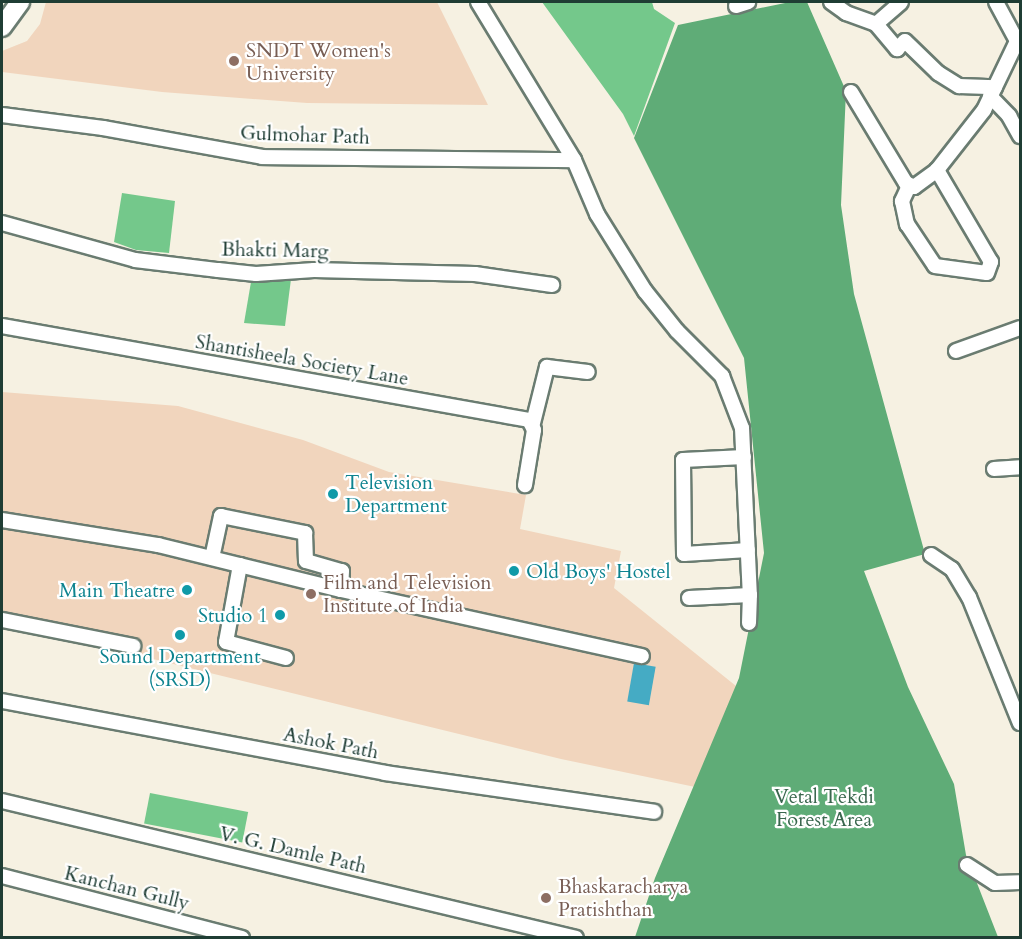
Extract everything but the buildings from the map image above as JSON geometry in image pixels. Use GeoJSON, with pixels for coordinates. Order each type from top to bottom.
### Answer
{"type":"FeatureCollection","features":[{"type":"Feature","properties":{"kind":"main road"},"geometry":{"type":"LineString","coordinates":[[2,27],[20,2]]}},
{"type":"Feature","properties":{"kind":"street"},"geometry":{"type":"LineString","coordinates":[[478,2],[574,160],[597,214],[645,291],[677,331],[722,376],[742,428],[750,595],[749,623]]}},
{"type":"Feature","properties":{"kind":"street"},"geometry":{"type":"LineString","coordinates":[[831,2],[846,13],[876,24],[897,49],[905,41],[938,74],[959,86],[993,92],[1020,136]]}},
{"type":"Feature","properties":{"kind":"street"},"geometry":{"type":"LineString","coordinates":[[876,24],[901,2]]}},
{"type":"Feature","properties":{"kind":"street"},"geometry":{"type":"LineString","coordinates":[[909,186],[914,187],[937,170],[993,92],[1017,41],[996,2]]}},
{"type":"Feature","properties":{"kind":"street"},"geometry":{"type":"LineString","coordinates":[[851,92],[909,186]]}},
{"type":"Feature","properties":{"kind":"street","name":"Gulmohar Path"},"geometry":{"type":"LineString","coordinates":[[2,115],[92,126],[262,157],[574,160]]}},
{"type":"Feature","properties":{"kind":"street"},"geometry":{"type":"LineString","coordinates":[[909,186],[902,201],[908,224],[935,266],[987,273],[991,262],[937,170]]}},
{"type":"Feature","properties":{"kind":"street","name":"Bhakti Marg"},"geometry":{"type":"LineString","coordinates":[[2,223],[135,260],[218,270],[256,274],[314,270],[475,274],[552,285]]}},
{"type":"Feature","properties":{"kind":"street","name":"Shantisheela Society Lane"},"geometry":{"type":"LineString","coordinates":[[2,326],[533,423]]}},
{"type":"Feature","properties":{"kind":"street"},"geometry":{"type":"LineString","coordinates":[[956,351],[1020,328]]}},
{"type":"Feature","properties":{"kind":"street"},"geometry":{"type":"LineString","coordinates":[[525,485],[543,371],[551,367],[588,372]]}},
{"type":"Feature","properties":{"kind":"street"},"geometry":{"type":"LineString","coordinates":[[744,457],[683,460],[684,554],[748,550]]}},
{"type":"Feature","properties":{"kind":"street"},"geometry":{"type":"LineString","coordinates":[[994,469],[1020,467]]}},
{"type":"Feature","properties":{"kind":"street"},"geometry":{"type":"LineString","coordinates":[[212,558],[221,516],[305,533],[306,561],[342,571],[341,590]]}},
{"type":"Feature","properties":{"kind":"street"},"geometry":{"type":"LineString","coordinates":[[2,520],[158,545],[341,590],[642,656]]}},
{"type":"Feature","properties":{"kind":"street"},"geometry":{"type":"LineString","coordinates":[[931,555],[952,569],[969,597],[1020,723]]}},
{"type":"Feature","properties":{"kind":"street"},"geometry":{"type":"LineString","coordinates":[[240,565],[226,642],[286,658]]}},
{"type":"Feature","properties":{"kind":"street"},"geometry":{"type":"LineString","coordinates":[[689,598],[750,595]]}},
{"type":"Feature","properties":{"kind":"street"},"geometry":{"type":"LineString","coordinates":[[2,620],[133,646]]}},
{"type":"Feature","properties":{"kind":"street","name":"Ashok Path"},"geometry":{"type":"LineString","coordinates":[[2,700],[385,773],[654,813]]}},
{"type":"Feature","properties":{"kind":"street","name":"V. G. Damle Path"},"geometry":{"type":"LineString","coordinates":[[2,801],[576,938]]}},
{"type":"Feature","properties":{"kind":"street"},"geometry":{"type":"LineString","coordinates":[[967,865],[995,883],[1020,882]]}},
{"type":"Feature","properties":{"kind":"street","name":"Kanchan Gully"},"geometry":{"type":"LineString","coordinates":[[2,876],[242,938]]}},
{"type":"Feature","properties":{"kind":"shaded area","name":"SNDT Women's University"},"geometry":{"type":"Polygon","coordinates":[[[46,2],[437,2],[488,105],[307,103],[162,92],[2,72],[2,51],[27,41],[40,24],[46,2]]]}},
{"type":"Feature","properties":{"kind":"shaded area","name":"Film and Television Institute of India"},"geometry":{"type":"Polygon","coordinates":[[[2,392],[178,406],[303,440],[389,472],[526,495],[520,529],[621,551],[614,588],[736,686],[700,788],[561,759],[2,622],[2,392]]]}},
{"type":"Feature","properties":{"kind":"green space"},"geometry":{"type":"Polygon","coordinates":[[[542,2],[652,2],[654,9],[675,23],[634,136],[623,114],[542,2]]]}},
{"type":"Feature","properties":{"kind":"green space","name":"Vetal Tekdi Forest Area"},"geometry":{"type":"Polygon","coordinates":[[[790,2],[807,2],[846,91],[841,205],[854,294],[925,554],[864,571],[908,687],[954,784],[966,855],[998,937],[635,937],[655,878],[739,678],[764,553],[744,358],[634,138],[678,25],[790,2]]]}},
{"type":"Feature","properties":{"kind":"green space"},"geometry":{"type":"Polygon","coordinates":[[[122,193],[175,201],[169,253],[136,250],[114,242],[122,193]]]}},
{"type":"Feature","properties":{"kind":"green space"},"geometry":{"type":"Polygon","coordinates":[[[291,279],[285,326],[244,323],[251,282],[291,279]]]}},
{"type":"Feature","properties":{"kind":"green space"},"geometry":{"type":"Polygon","coordinates":[[[150,793],[248,812],[242,843],[144,823],[150,793]]]}},
{"type":"Feature","properties":{"kind":"water"},"geometry":{"type":"Polygon","coordinates":[[[634,663],[656,667],[649,705],[627,701],[634,663]]]}},
{"type":"Feature","properties":{"kind":"place","name":"SNDT Women's University"},"geometry":{"type":"Point","coordinates":[234,61]}},
{"type":"Feature","properties":{"kind":"place","name":"Television Department"},"geometry":{"type":"Point","coordinates":[333,494]}},
{"type":"Feature","properties":{"kind":"place","name":"Old Boys' Hostel"},"geometry":{"type":"Point","coordinates":[514,571]}},
{"type":"Feature","properties":{"kind":"place","name":"Main Theatre"},"geometry":{"type":"Point","coordinates":[187,590]}},
{"type":"Feature","properties":{"kind":"place","name":"Film and Television Institute of India"},"geometry":{"type":"Point","coordinates":[311,594]}},
{"type":"Feature","properties":{"kind":"place","name":"Studio 1"},"geometry":{"type":"Point","coordinates":[280,615]}},
{"type":"Feature","properties":{"kind":"place","name":"Sound Department (SRSD)"},"geometry":{"type":"Point","coordinates":[180,635]}},
{"type":"Feature","properties":{"kind":"place","name":"Bhaskaracharya Pratishthan"},"geometry":{"type":"Point","coordinates":[546,898]}}]}
